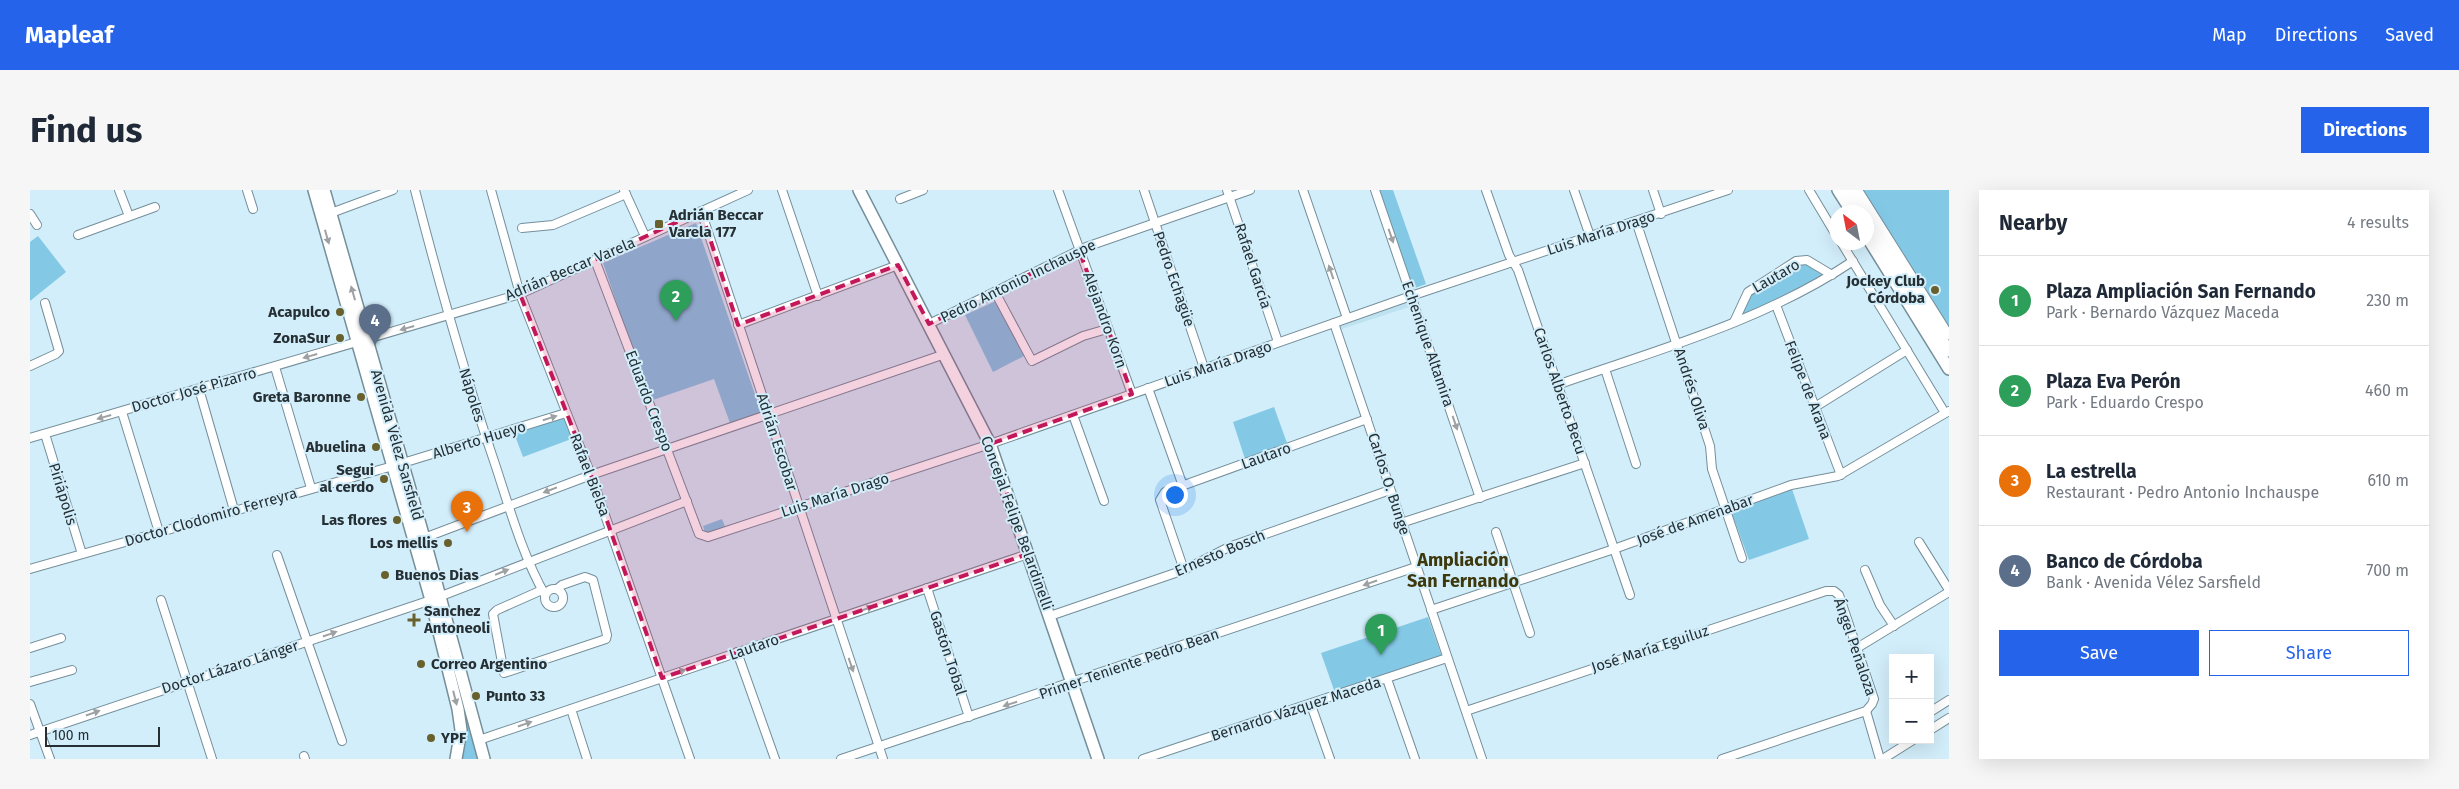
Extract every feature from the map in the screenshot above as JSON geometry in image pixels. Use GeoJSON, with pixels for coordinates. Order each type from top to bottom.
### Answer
{"type":"FeatureCollection","features":[{"type":"Feature","properties":{"kind":"main road","name":"Avenida Vélez Sarsfield"},"geometry":{"type":"LineString","coordinates":[[314,190],[362,341],[484,759]]}},
{"type":"Feature","properties":{"kind":"main road","name":"Avenida Vélez Sarsfield"},"geometry":{"type":"LineString","coordinates":[[324,190],[362,341]]}},
{"type":"Feature","properties":{"kind":"main road","name":"Concejal Felipe Belardinelli"},"geometry":{"type":"LineString","coordinates":[[859,190],[990,444],[1098,759]]}},
{"type":"Feature","properties":{"kind":"main road"},"geometry":{"type":"LineString","coordinates":[[1838,190],[1848,205]]}},
{"type":"Feature","properties":{"kind":"main road"},"geometry":{"type":"LineString","coordinates":[[1848,190],[1858,205]]}},
{"type":"Feature","properties":{"kind":"main road"},"geometry":{"type":"LineString","coordinates":[[1874,233],[1949,352]]}},
{"type":"Feature","properties":{"kind":"main road"},"geometry":{"type":"LineString","coordinates":[[1874,248],[1949,369]]}},
{"type":"Feature","properties":{"kind":"main road","name":"Avenida Vélez Sarsfield"},"geometry":{"type":"LineString","coordinates":[[398,464],[424,538],[461,723],[461,738],[456,759]]}},
{"type":"Feature","properties":{"kind":"street"},"geometry":{"type":"LineString","coordinates":[[248,190],[253,209]]}},
{"type":"Feature","properties":{"kind":"street"},"geometry":{"type":"LineString","coordinates":[[331,212],[393,190]]}},
{"type":"Feature","properties":{"kind":"street","name":"Nápoles"},"geometry":{"type":"LineString","coordinates":[[415,190],[448,316],[486,438],[509,506],[543,593]]}},
{"type":"Feature","properties":{"kind":"street","name":"Rafael Bielsa"},"geometry":{"type":"LineString","coordinates":[[491,190],[520,294],[591,475],[690,759]]}},
{"type":"Feature","properties":{"kind":"street","name":"Adrián Beccar Varela"},"geometry":{"type":"LineString","coordinates":[[362,341],[520,294],[748,190]]}},
{"type":"Feature","properties":{"kind":"street"},"geometry":{"type":"LineString","coordinates":[[782,190],[818,296]]}},
{"type":"Feature","properties":{"kind":"street"},"geometry":{"type":"LineString","coordinates":[[900,199],[923,190]]}},
{"type":"Feature","properties":{"kind":"street","name":"Alejandro Korn"},"geometry":{"type":"LineString","coordinates":[[1058,190],[1132,394]]}},
{"type":"Feature","properties":{"kind":"street","name":"Pedro Echagüe"},"geometry":{"type":"LineString","coordinates":[[1144,190],[1204,368]]}},
{"type":"Feature","properties":{"kind":"street","name":"Pedro Antonio Inchauspe"},"geometry":{"type":"LineString","coordinates":[[929,324],[1079,250],[1228,193],[1250,190]]}},
{"type":"Feature","properties":{"kind":"street"},"geometry":{"type":"LineString","coordinates":[[1303,190],[1347,318]]}},
{"type":"Feature","properties":{"kind":"street","name":"Echenique Altamira"},"geometry":{"type":"LineString","coordinates":[[1376,190],[1480,498]]}},
{"type":"Feature","properties":{"kind":"street","name":"Carlos Alberto Becu"},"geometry":{"type":"LineString","coordinates":[[1486,190],[1512,261],[1518,270],[1630,595]]}},
{"type":"Feature","properties":{"kind":"street"},"geometry":{"type":"LineString","coordinates":[[1574,190],[1590,236]]}},
{"type":"Feature","properties":{"kind":"street"},"geometry":{"type":"LineString","coordinates":[[1653,190],[1661,214]]}},
{"type":"Feature","properties":{"kind":"street","name":"Luis María Drago"},"geometry":{"type":"LineString","coordinates":[[708,538],[990,444],[1512,261],[1661,214],[1728,190]]}},
{"type":"Feature","properties":{"kind":"street"},"geometry":{"type":"LineString","coordinates":[[1809,190],[1829,223]]}},
{"type":"Feature","properties":{"kind":"street"},"geometry":{"type":"LineString","coordinates":[[1858,190],[1949,335]]}},
{"type":"Feature","properties":{"kind":"street"},"geometry":{"type":"LineString","coordinates":[[121,191],[129,216]]}},
{"type":"Feature","properties":{"kind":"street"},"geometry":{"type":"LineString","coordinates":[[522,228],[553,225],[625,192],[645,236]]}},
{"type":"Feature","properties":{"kind":"street","name":"Rafael García"},"geometry":{"type":"LineString","coordinates":[[1228,193],[1278,342]]}},
{"type":"Feature","properties":{"kind":"street"},"geometry":{"type":"LineString","coordinates":[[78,235],[155,207]]}},
{"type":"Feature","properties":{"kind":"street","name":"Adrián Escobar"},"geometry":{"type":"LineString","coordinates":[[701,211],[883,759]]}},
{"type":"Feature","properties":{"kind":"street"},"geometry":{"type":"LineString","coordinates":[[30,214],[37,225]]}},
{"type":"Feature","properties":{"kind":"street","name":"Andrés Oliva"},"geometry":{"type":"LineString","coordinates":[[1636,222],[1710,446],[1712,469],[1742,558]]}},
{"type":"Feature","properties":{"kind":"street"},"geometry":{"type":"LineString","coordinates":[[1846,250],[1947,412]]}},
{"type":"Feature","properties":{"kind":"street","name":"Eduardo Crespo"},"geometry":{"type":"LineString","coordinates":[[595,260],[699,534],[708,538]]}},
{"type":"Feature","properties":{"kind":"street","name":"Lautaro"},"geometry":{"type":"LineString","coordinates":[[1734,322],[1744,298],[1754,286],[1796,261],[1807,260],[1832,276]]}},
{"type":"Feature","properties":{"kind":"street","name":"Lautaro"},"geometry":{"type":"LineString","coordinates":[[1557,386],[1776,305],[1832,276],[1853,261]]}},
{"type":"Feature","properties":{"kind":"street"},"geometry":{"type":"LineString","coordinates":[[738,325],[898,265]]}},
{"type":"Feature","properties":{"kind":"street"},"geometry":{"type":"LineString","coordinates":[[995,292],[1032,361],[1083,336],[1107,329]]}},
{"type":"Feature","properties":{"kind":"street"},"geometry":{"type":"LineString","coordinates":[[30,366],[56,354],[58,348],[45,303]]}},
{"type":"Feature","properties":{"kind":"street","name":"Felipe de Arana"},"geometry":{"type":"LineString","coordinates":[[1776,305],[1841,475]]}},
{"type":"Feature","properties":{"kind":"street","name":"Carlos O. Bunge"},"geometry":{"type":"LineString","coordinates":[[1334,323],[1482,759]]}},
{"type":"Feature","properties":{"kind":"street","name":"Doctor José Pizarro"},"geometry":{"type":"LineString","coordinates":[[30,438],[362,341]]}},
{"type":"Feature","properties":{"kind":"street"},"geometry":{"type":"LineString","coordinates":[[1815,407],[1907,350]]}},
{"type":"Feature","properties":{"kind":"street"},"geometry":{"type":"LineString","coordinates":[[424,538],[667,448],[945,354]]}},
{"type":"Feature","properties":{"kind":"street"},"geometry":{"type":"LineString","coordinates":[[275,367],[311,488]]}},
{"type":"Feature","properties":{"kind":"street"},"geometry":{"type":"LineString","coordinates":[[1605,369],[1636,464]]}},
{"type":"Feature","properties":{"kind":"street"},"geometry":{"type":"LineString","coordinates":[[1148,388],[1183,486]]}},
{"type":"Feature","properties":{"kind":"street"},"geometry":{"type":"LineString","coordinates":[[199,389],[234,510]]}},
{"type":"Feature","properties":{"kind":"street"},"geometry":{"type":"LineString","coordinates":[[122,412],[159,532]]}},
{"type":"Feature","properties":{"kind":"street","name":"José de Amenabar"},"geometry":{"type":"LineString","coordinates":[[1431,610],[1614,549],[1802,482],[1841,475],[1947,412]]}},
{"type":"Feature","properties":{"kind":"street","name":"Alberto Hueyo"},"geometry":{"type":"LineString","coordinates":[[398,464],[566,413]]}},
{"type":"Feature","properties":{"kind":"street"},"geometry":{"type":"LineString","coordinates":[[1073,415],[1104,501]]}},
{"type":"Feature","properties":{"kind":"street","name":"Lautaro"},"geometry":{"type":"LineString","coordinates":[[1184,570],[1160,500],[1165,492],[1367,419]]}},
{"type":"Feature","properties":{"kind":"street","name":"Piriápolis"},"geometry":{"type":"LineString","coordinates":[[45,434],[82,554]]}},
{"type":"Feature","properties":{"kind":"street","name":"Doctor Clodomiro Ferreyra"},"geometry":{"type":"LineString","coordinates":[[30,569],[398,464]]}},
{"type":"Feature","properties":{"kind":"street"},"geometry":{"type":"LineString","coordinates":[[1401,523],[1585,464]]}},
{"type":"Feature","properties":{"kind":"street","name":"Ernesto Bosch"},"geometry":{"type":"LineString","coordinates":[[1050,616],[1184,570],[1229,547],[1390,490]]}},
{"type":"Feature","properties":{"kind":"street"},"geometry":{"type":"LineString","coordinates":[[436,598],[688,501]]}},
{"type":"Feature","properties":{"kind":"street"},"geometry":{"type":"LineString","coordinates":[[1496,532],[1530,633]]}},
{"type":"Feature","properties":{"kind":"street"},"geometry":{"type":"LineString","coordinates":[[1857,648],[1949,591],[1919,542]]}},
{"type":"Feature","properties":{"kind":"street","name":"Lautaro"},"geometry":{"type":"LineString","coordinates":[[479,740],[1028,554]]}},
{"type":"Feature","properties":{"kind":"street"},"geometry":{"type":"LineString","coordinates":[[277,555],[342,741]]}},
{"type":"Feature","properties":{"kind":"street","name":"Primer Teniente Pedro Bean"},"geometry":{"type":"LineString","coordinates":[[842,759],[1416,567]]}},
{"type":"Feature","properties":{"kind":"street"},"geometry":{"type":"LineString","coordinates":[[1865,570],[1880,605],[1894,626]]}},
{"type":"Feature","properties":{"kind":"street"},"geometry":{"type":"LineString","coordinates":[[585,577],[593,580],[607,635],[606,638],[504,673],[493,614],[497,610],[551,589],[557,589],[562,585],[585,577]]}},
{"type":"Feature","properties":{"kind":"street","name":"Gastón Tobal"},"geometry":{"type":"LineString","coordinates":[[927,588],[969,717]]}},
{"type":"Feature","properties":{"kind":"street"},"geometry":{"type":"LineString","coordinates":[[543,593],[545,601],[549,606],[558,606],[563,596],[557,589]]}},
{"type":"Feature","properties":{"kind":"street","name":"Ángel Peñaloza"},"geometry":{"type":"LineString","coordinates":[[1834,590],[1839,595],[1874,698],[1866,711],[1881,759]]}},
{"type":"Feature","properties":{"kind":"street","name":"José María Eguiluz"},"geometry":{"type":"LineString","coordinates":[[1466,711],[1826,591],[1834,590]]}},
{"type":"Feature","properties":{"kind":"street","name":"Doctor Lázaro Lánger"},"geometry":{"type":"LineString","coordinates":[[30,735],[436,598]]}},
{"type":"Feature","properties":{"kind":"street"},"geometry":{"type":"LineString","coordinates":[[160,600],[212,759]]}},
{"type":"Feature","properties":{"kind":"street"},"geometry":{"type":"LineString","coordinates":[[30,648],[62,638]]}},
{"type":"Feature","properties":{"kind":"street"},"geometry":{"type":"LineString","coordinates":[[737,652],[775,759]]}},
{"type":"Feature","properties":{"kind":"street","name":"Bernardo Vázquez Maceda"},"geometry":{"type":"LineString","coordinates":[[1143,759],[1448,658]]}},
{"type":"Feature","properties":{"kind":"street"},"geometry":{"type":"LineString","coordinates":[[30,682],[72,670]]}},
{"type":"Feature","properties":{"kind":"street"},"geometry":{"type":"LineString","coordinates":[[1387,679],[1414,759]]}},
{"type":"Feature","properties":{"kind":"street"},"geometry":{"type":"LineString","coordinates":[[1934,709],[1949,700]]}},
{"type":"Feature","properties":{"kind":"street"},"geometry":{"type":"LineString","coordinates":[[30,704],[50,759]]}},
{"type":"Feature","properties":{"kind":"street"},"geometry":{"type":"LineString","coordinates":[[1310,704],[1330,759]]}},
{"type":"Feature","properties":{"kind":"street"},"geometry":{"type":"LineString","coordinates":[[571,709],[586,759]]}},
{"type":"Feature","properties":{"kind":"street"},"geometry":{"type":"LineString","coordinates":[[1722,759],[1866,711]]}},
{"type":"Feature","properties":{"kind":"street"},"geometry":{"type":"LineString","coordinates":[[1934,727],[1949,718]]}},
{"type":"Feature","properties":{"kind":"street"},"geometry":{"type":"LineString","coordinates":[[1881,759],[1906,744]]}},
{"type":"Feature","properties":{"kind":"highlighted area"},"geometry":{"type":"Polygon","coordinates":[[[701,211],[738,325],[898,265],[929,324],[1079,250],[1132,394],[990,444],[1028,554],[662,678],[591,475],[520,294],[701,211]]]}},
{"type":"Feature","properties":{"kind":"shaded area"},"geometry":{"type":"Polygon","coordinates":[[[1379,190],[1393,190],[1426,284],[1412,289],[1379,190]]]}},
{"type":"Feature","properties":{"kind":"shaded area","name":"Jockey Club Córdoba"},"geometry":{"type":"Polygon","coordinates":[[[1859,190],[1949,190],[1949,335],[1874,214],[1874,205],[1868,205],[1859,190]]]}},
{"type":"Feature","properties":{"kind":"shaded area"},"geometry":{"type":"Polygon","coordinates":[[[696,223],[761,412],[730,423],[714,379],[650,401],[603,263],[696,223]]]}},
{"type":"Feature","properties":{"kind":"shaded area"},"geometry":{"type":"Polygon","coordinates":[[[38,236],[66,272],[30,301],[30,242],[38,236]]]}},
{"type":"Feature","properties":{"kind":"shaded area"},"geometry":{"type":"Polygon","coordinates":[[[1803,262],[1825,276],[1739,319],[1753,290],[1803,262]]]}},
{"type":"Feature","properties":{"kind":"shaded area"},"geometry":{"type":"Polygon","coordinates":[[[1408,299],[1412,306],[1339,330],[1338,324],[1408,299]]]}},
{"type":"Feature","properties":{"kind":"shaded area"},"geometry":{"type":"Polygon","coordinates":[[[996,301],[1024,356],[993,372],[965,315],[996,301]]]}},
{"type":"Feature","properties":{"kind":"shaded area"},"geometry":{"type":"Polygon","coordinates":[[[1274,407],[1287,443],[1245,459],[1233,422],[1274,407]]]}},
{"type":"Feature","properties":{"kind":"shaded area"},"geometry":{"type":"Polygon","coordinates":[[[566,413],[574,438],[523,457],[514,433],[566,413]]]}},
{"type":"Feature","properties":{"kind":"shaded area"},"geometry":{"type":"Polygon","coordinates":[[[1792,489],[1809,539],[1749,560],[1731,511],[1792,489]]]}},
{"type":"Feature","properties":{"kind":"shaded area"},"geometry":{"type":"Polygon","coordinates":[[[722,519],[726,529],[706,536],[703,526],[722,519]]]}},
{"type":"Feature","properties":{"kind":"shaded area"},"geometry":{"type":"Polygon","coordinates":[[[438,602],[480,759],[460,759],[466,734],[438,602]]]}},
{"type":"Feature","properties":{"kind":"shaded area"},"geometry":{"type":"Polygon","coordinates":[[[1428,617],[1442,657],[1335,693],[1321,653],[1428,617]]]}},
{"type":"Feature","properties":{"kind":"place","name":"Adrián Beccar Varela 177"},"geometry":{"type":"Point","coordinates":[659,224]}},
{"type":"Feature","properties":{"kind":"place","name":"Jockey Club Córdoba"},"geometry":{"type":"Point","coordinates":[1935,290]}},
{"type":"Feature","properties":{"kind":"place","name":"Acapulco"},"geometry":{"type":"Point","coordinates":[340,312]}},
{"type":"Feature","properties":{"kind":"place","name":"Plaza Eva Perón"},"geometry":{"type":"Point","coordinates":[676,321]}},
{"type":"Feature","properties":{"kind":"place","name":"ZonaSur"},"geometry":{"type":"Point","coordinates":[340,338]}},
{"type":"Feature","properties":{"kind":"place","name":"Banco de Córdoba"},"geometry":{"type":"Point","coordinates":[375,345]}},
{"type":"Feature","properties":{"kind":"place","name":"Greta Baronne"},"geometry":{"type":"Point","coordinates":[361,397]}},
{"type":"Feature","properties":{"kind":"place","name":"Abuelina"},"geometry":{"type":"Point","coordinates":[376,447]}},
{"type":"Feature","properties":{"kind":"place","name":"Segui al cerdo"},"geometry":{"type":"Point","coordinates":[384,479]}},
{"type":"Feature","properties":{"kind":"place","name":"Las flores"},"geometry":{"type":"Point","coordinates":[397,520]}},
{"type":"Feature","properties":{"kind":"place","name":"La estrella"},"geometry":{"type":"Point","coordinates":[467,532]}},
{"type":"Feature","properties":{"kind":"place","name":"Los mellis"},"geometry":{"type":"Point","coordinates":[448,543]}},
{"type":"Feature","properties":{"kind":"place","name":"Buenos Dias"},"geometry":{"type":"Point","coordinates":[385,575]}},
{"type":"Feature","properties":{"kind":"place","name":"Sanchez Antoneoli"},"geometry":{"type":"Point","coordinates":[414,620]}},
{"type":"Feature","properties":{"kind":"place","name":"Plaza Ampliación San Fernando"},"geometry":{"type":"Point","coordinates":[1381,655]}},
{"type":"Feature","properties":{"kind":"place","name":"Correo Argentino"},"geometry":{"type":"Point","coordinates":[421,664]}},
{"type":"Feature","properties":{"kind":"place","name":"Punto 33"},"geometry":{"type":"Point","coordinates":[476,696]}},
{"type":"Feature","properties":{"kind":"place","name":"YPF"},"geometry":{"type":"Point","coordinates":[431,738]}},
{"type":"Feature","properties":{"kind":"district","name":"Ampliación San Fernando"},"geometry":{"type":"Point","coordinates":[1463,570]}}]}
